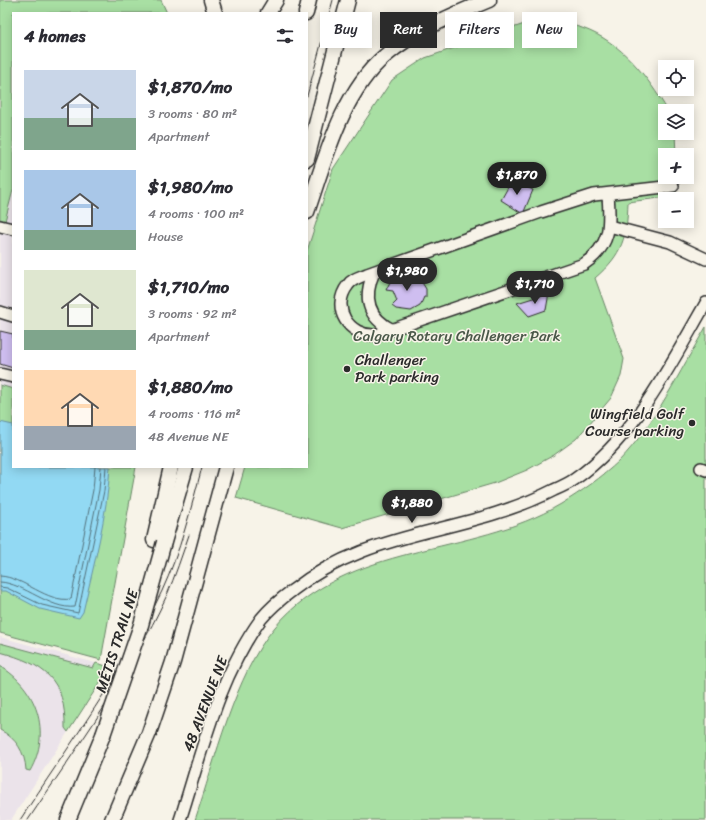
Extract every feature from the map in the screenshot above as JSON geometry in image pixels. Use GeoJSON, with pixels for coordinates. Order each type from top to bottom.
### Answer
{"type":"FeatureCollection","features":[{"type":"Feature","properties":{"kind":"main road"},"geometry":{"type":"LineString","coordinates":[[211,0],[215,12]]}},
{"type":"Feature","properties":{"kind":"main road"},"geometry":{"type":"LineString","coordinates":[[306,12],[310,0]]}},
{"type":"Feature","properties":{"kind":"main road"},"geometry":{"type":"LineString","coordinates":[[308,155],[348,0]]}},
{"type":"Feature","properties":{"kind":"main road"},"geometry":{"type":"LineString","coordinates":[[308,209],[336,126],[359,86],[384,56],[441,20],[489,0]]}},
{"type":"Feature","properties":{"kind":"main road"},"geometry":{"type":"LineString","coordinates":[[159,541],[171,468]]}},
{"type":"Feature","properties":{"kind":"main road","name":"MÉTIS TRAIL NE"},"geometry":{"type":"LineString","coordinates":[[68,820],[103,735],[135,644],[159,541],[186,468]]}},
{"type":"Feature","properties":{"kind":"main road"},"geometry":{"type":"LineString","coordinates":[[112,820],[149,733],[173,662],[226,468]]}},
{"type":"Feature","properties":{"kind":"street"},"geometry":{"type":"LineString","coordinates":[[608,194],[609,226],[602,248],[595,256],[584,264],[376,335],[361,334],[348,325],[344,318],[342,303],[343,294],[348,285],[355,279],[541,212],[594,195],[673,186]]}},
{"type":"Feature","properties":{"kind":"street"},"geometry":{"type":"LineString","coordinates":[[0,226],[12,229]]}},
{"type":"Feature","properties":{"kind":"street"},"geometry":{"type":"LineString","coordinates":[[609,226],[670,242],[706,259]]}},
{"type":"Feature","properties":{"kind":"street"},"geometry":{"type":"LineString","coordinates":[[374,272],[368,286],[369,303],[375,318],[393,330]]}},
{"type":"Feature","properties":{"kind":"street","name":"48 AVENUE NE"},"geometry":{"type":"LineString","coordinates":[[180,820],[213,716],[228,677],[262,618],[280,600],[309,577],[340,559],[382,544],[481,518],[529,503],[574,480],[600,458],[633,421],[649,399],[706,303]]}},
{"type":"Feature","properties":{"kind":"street"},"geometry":{"type":"LineString","coordinates":[[0,312],[12,316]]}},
{"type":"Feature","properties":{"kind":"street"},"geometry":{"type":"LineString","coordinates":[[0,374],[12,377]]}},
{"type":"Feature","properties":{"kind":"shaded area"},"geometry":{"type":"Polygon","coordinates":[[[12,194],[12,389],[0,385],[0,219],[5,220],[12,194]]]}},
{"type":"Feature","properties":{"kind":"shaded area"},"geometry":{"type":"Polygon","coordinates":[[[0,637],[110,667],[11,820],[0,820],[0,637]]]}},
{"type":"Feature","properties":{"kind":"green space"},"geometry":{"type":"Polygon","coordinates":[[[0,0],[161,0],[167,12],[12,12],[12,194],[5,221],[0,219],[0,0]]]}},
{"type":"Feature","properties":{"kind":"green space","name":"Calgary Rotary Challenger Park"},"geometry":{"type":"Polygon","coordinates":[[[522,25],[522,48],[577,48],[577,26],[582,28],[596,34],[621,51],[642,73],[663,104],[658,104],[658,140],[675,140],[676,148],[658,148],[658,184],[676,184],[676,192],[658,192],[658,198],[628,202],[625,235],[622,244],[612,261],[595,278],[624,359],[621,376],[611,398],[576,439],[554,455],[527,470],[495,483],[342,528],[236,498],[245,468],[308,468],[308,248],[333,169],[392,80],[425,58],[454,48],[514,48],[514,28],[522,25]]]}},
{"type":"Feature","properties":{"kind":"green space"},"geometry":{"type":"Polygon","coordinates":[[[706,327],[706,820],[195,820],[237,693],[261,646],[275,627],[305,599],[338,579],[374,564],[488,534],[526,521],[561,504],[584,489],[606,473],[632,446],[656,414],[706,327]]]}},
{"type":"Feature","properties":{"kind":"green space"},"geometry":{"type":"Polygon","coordinates":[[[0,385],[12,389],[12,468],[136,468],[101,660],[0,633],[0,385]]]}},
{"type":"Feature","properties":{"kind":"green space"},"geometry":{"type":"Polygon","coordinates":[[[0,643],[93,668],[96,663],[110,667],[68,732],[65,728],[64,711],[61,698],[56,686],[49,676],[29,662],[0,652],[0,643]]]}},
{"type":"Feature","properties":{"kind":"green space"},"geometry":{"type":"Polygon","coordinates":[[[0,666],[13,675],[23,686],[32,699],[37,712],[40,726],[40,741],[37,756],[30,771],[26,770],[24,757],[19,746],[11,737],[0,730],[0,666]]]}},
{"type":"Feature","properties":{"kind":"water"},"geometry":{"type":"Polygon","coordinates":[[[0,422],[12,425],[12,468],[110,468],[100,540],[83,612],[79,618],[40,609],[6,591],[0,591],[0,422]]]}},
{"type":"Feature","properties":{"kind":"building"},"geometry":{"type":"Polygon","coordinates":[[[512,180],[533,190],[523,214],[501,200],[512,180]]]}},
{"type":"Feature","properties":{"kind":"building"},"geometry":{"type":"Polygon","coordinates":[[[404,273],[418,276],[426,289],[426,297],[424,297],[420,306],[411,311],[396,309],[392,306],[397,301],[393,291],[386,290],[392,278],[404,273]]]}},
{"type":"Feature","properties":{"kind":"building"},"geometry":{"type":"Polygon","coordinates":[[[549,293],[546,310],[529,316],[517,303],[549,293]]]}},
{"type":"Feature","properties":{"kind":"building"},"geometry":{"type":"Polygon","coordinates":[[[0,331],[12,334],[12,368],[0,364],[0,331]]]}},
{"type":"Feature","properties":{"kind":"tram line"},"geometry":{"type":"LineString","coordinates":[[308,92],[333,0]]}},
{"type":"Feature","properties":{"kind":"tram line"},"geometry":{"type":"LineString","coordinates":[[20,820],[95,708],[147,621],[162,591],[180,546],[202,468]]}},
{"type":"Feature","properties":{"kind":"tram line"},"geometry":{"type":"LineString","coordinates":[[28,820],[84,738],[137,654],[167,595],[189,535]]}},
{"type":"Feature","properties":{"kind":"place","name":"Challenger Park parking"},"geometry":{"type":"Point","coordinates":[347,369]}},
{"type":"Feature","properties":{"kind":"place","name":"Wingfield Golf Course parking"},"geometry":{"type":"Point","coordinates":[692,423]}}]}
